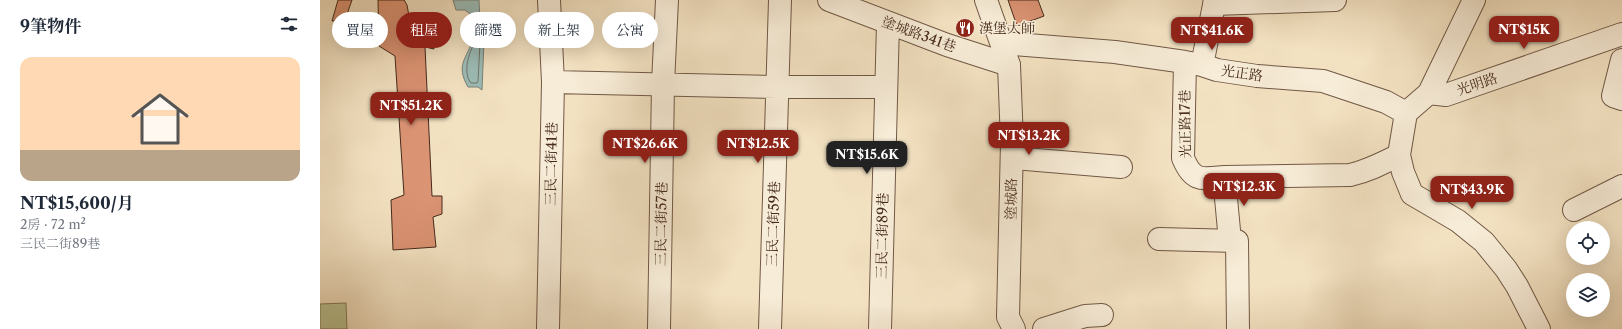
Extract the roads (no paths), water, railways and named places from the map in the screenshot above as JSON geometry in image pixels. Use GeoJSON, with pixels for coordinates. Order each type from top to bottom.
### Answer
{"type":"FeatureCollection","features":[{"type":"Feature","properties":{"kind":"street","name":"三民二街41巷"},"geometry":{"type":"LineString","coordinates":[[548,329],[553,82],[549,0]]}},
{"type":"Feature","properties":{"kind":"street","name":"三民二街57巷"},"geometry":{"type":"LineString","coordinates":[[659,329],[663,84],[667,0]]}},
{"type":"Feature","properties":{"kind":"street","name":"三民二街59巷"},"geometry":{"type":"LineString","coordinates":[[770,329],[780,0]]}},
{"type":"Feature","properties":{"kind":"street","name":"塗城路341巷"},"geometry":{"type":"LineString","coordinates":[[829,0],[947,45],[1009,65]]}},
{"type":"Feature","properties":{"kind":"street","name":"塗城路"},"geometry":{"type":"LineString","coordinates":[[986,0],[1009,65],[1012,158],[1008,317],[1014,329]]}},
{"type":"Feature","properties":{"kind":"street"},"geometry":{"type":"LineString","coordinates":[[1193,64],[1214,2],[1335,0]]}},
{"type":"Feature","properties":{"kind":"street","name":"光明路"},"geometry":{"type":"LineString","coordinates":[[1474,0],[1429,93],[1446,95],[1622,34]]}},
{"type":"Feature","properties":{"kind":"street","name":"三民二街89巷"},"geometry":{"type":"LineString","coordinates":[[880,329],[888,23]]}},
{"type":"Feature","properties":{"kind":"street","name":"光正路"},"geometry":{"type":"LineString","coordinates":[[1002,44],[1115,52],[1257,76],[1323,81],[1386,102],[1406,113]]}},
{"type":"Feature","properties":{"kind":"street"},"geometry":{"type":"LineString","coordinates":[[1622,60],[1613,96],[1622,99]]}},
{"type":"Feature","properties":{"kind":"street","name":"光正路17巷"},"geometry":{"type":"LineString","coordinates":[[1193,64],[1183,158],[1188,171],[1194,176],[1204,178],[1350,176],[1362,173],[1399,155]]}},
{"type":"Feature","properties":{"kind":"street"},"geometry":{"type":"LineString","coordinates":[[553,82],[777,87],[886,87]]}},
{"type":"Feature","properties":{"kind":"street"},"geometry":{"type":"LineString","coordinates":[[1429,93],[1406,113],[1399,155],[1403,172],[1412,194],[1458,221],[1484,242],[1506,269],[1517,286],[1539,329]]}},
{"type":"Feature","properties":{"kind":"street"},"geometry":{"type":"LineString","coordinates":[[1012,158],[1121,168]]}},
{"type":"Feature","properties":{"kind":"street"},"geometry":{"type":"LineString","coordinates":[[1224,177],[1230,241]]}},
{"type":"Feature","properties":{"kind":"street"},"geometry":{"type":"LineString","coordinates":[[1574,210],[1622,186]]}},
{"type":"Feature","properties":{"kind":"street"},"geometry":{"type":"LineString","coordinates":[[1158,238],[1237,241],[1238,329]]}},
{"type":"Feature","properties":{"kind":"street"},"geometry":{"type":"LineString","coordinates":[[1044,329],[1093,310]]}},
{"type":"Feature","properties":{"kind":"water"},"geometry":{"type":"Polygon","coordinates":[[[453,0],[479,0],[480,12],[456,10],[453,0]]]}},
{"type":"Feature","properties":{"kind":"water"},"geometry":{"type":"Polygon","coordinates":[[[470,48],[484,48],[482,90],[478,87],[468,87],[462,73],[463,62],[470,48]]]}},
{"type":"Feature","properties":{"kind":"place","name":"漢堡大師"},"geometry":{"type":"Point","coordinates":[965,28]}}]}
